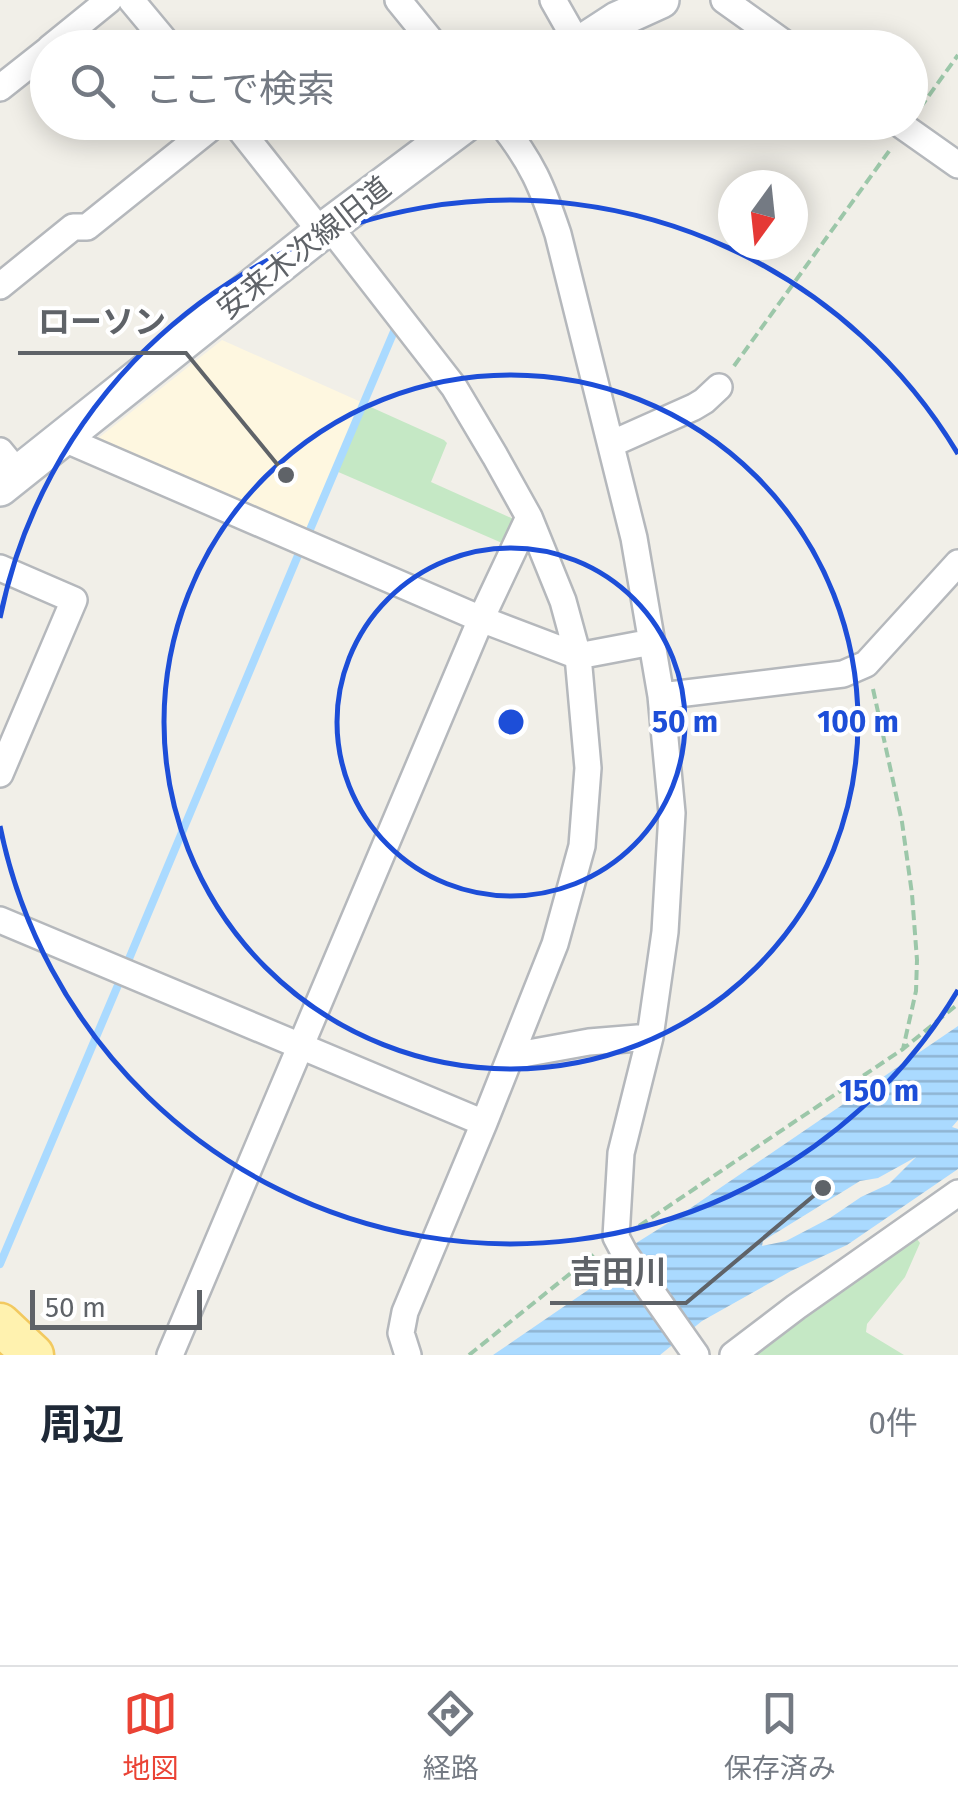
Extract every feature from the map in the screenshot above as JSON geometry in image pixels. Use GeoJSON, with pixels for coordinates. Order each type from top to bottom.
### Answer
{"type":"FeatureCollection","features":[{"type":"Feature","properties":{"kind":"main road"},"geometry":{"type":"LineString","coordinates":[[0,1324],[34,1355]]}},
{"type":"Feature","properties":{"kind":"street"},"geometry":{"type":"LineString","coordinates":[[72,30],[108,0]]}},
{"type":"Feature","properties":{"kind":"street"},"geometry":{"type":"LineString","coordinates":[[131,0],[156,30]]}},
{"type":"Feature","properties":{"kind":"street"},"geometry":{"type":"LineString","coordinates":[[398,0],[422,30]]}},
{"type":"Feature","properties":{"kind":"street"},"geometry":{"type":"LineString","coordinates":[[552,0],[568,30]]}},
{"type":"Feature","properties":{"kind":"street"},"geometry":{"type":"LineString","coordinates":[[602,30],[661,0]]}},
{"type":"Feature","properties":{"kind":"street"},"geometry":{"type":"LineString","coordinates":[[724,0],[766,30]]}},
{"type":"Feature","properties":{"kind":"street"},"geometry":{"type":"LineString","coordinates":[[0,88],[30,64]]}},
{"type":"Feature","properties":{"kind":"street"},"geometry":{"type":"LineString","coordinates":[[928,138],[958,165]]}},
{"type":"Feature","properties":{"kind":"street"},"geometry":{"type":"LineString","coordinates":[[0,286],[73,227],[87,228],[196,140]]}},
{"type":"Feature","properties":{"kind":"street"},"geometry":{"type":"LineString","coordinates":[[249,140],[454,388],[529,517],[563,601],[578,656],[588,768],[582,846],[556,944],[405,1312],[401,1333],[408,1355]]}},
{"type":"Feature","properties":{"kind":"street","name":"安来木次線旧道"},"geometry":{"type":"LineString","coordinates":[[6,471],[62,438],[444,140]]}},
{"type":"Feature","properties":{"kind":"street"},"geometry":{"type":"LineString","coordinates":[[514,140],[542,184],[566,264],[634,538],[661,696],[672,813],[665,932],[650,1037],[621,1153],[620,1245],[696,1355]]}},
{"type":"Feature","properties":{"kind":"street"},"geometry":{"type":"LineString","coordinates":[[611,444],[694,407],[718,387]]}},
{"type":"Feature","properties":{"kind":"street"},"geometry":{"type":"LineString","coordinates":[[62,438],[481,619],[578,656],[652,642]]}},
{"type":"Feature","properties":{"kind":"street"},"geometry":{"type":"LineString","coordinates":[[170,1355],[481,619],[529,517]]}},
{"type":"Feature","properties":{"kind":"street"},"geometry":{"type":"LineString","coordinates":[[661,696],[856,670],[866,664],[958,563]]}},
{"type":"Feature","properties":{"kind":"street"},"geometry":{"type":"LineString","coordinates":[[0,568],[74,600],[0,774]]}},
{"type":"Feature","properties":{"kind":"street"},"geometry":{"type":"LineString","coordinates":[[0,920],[484,1122]]}},
{"type":"Feature","properties":{"kind":"street"},"geometry":{"type":"LineString","coordinates":[[512,1056],[589,1042],[650,1037]]}},
{"type":"Feature","properties":{"kind":"street"},"geometry":{"type":"LineString","coordinates":[[733,1355],[958,1193]]}},
{"type":"Feature","properties":{"kind":"path"},"geometry":{"type":"LineString","coordinates":[[928,93],[958,55]]}},
{"type":"Feature","properties":{"kind":"path"},"geometry":{"type":"LineString","coordinates":[[718,387],[892,140]]}},
{"type":"Feature","properties":{"kind":"path"},"geometry":{"type":"LineString","coordinates":[[866,664],[902,822],[912,894],[916,991],[903,1049]]}},
{"type":"Feature","properties":{"kind":"path"},"geometry":{"type":"LineString","coordinates":[[468,1355],[620,1245],[626,1234],[903,1049],[958,1004]]}},
{"type":"Feature","properties":{"kind":"shaded area"},"geometry":{"type":"Polygon","coordinates":[[[222,340],[361,402],[306,535],[96,440],[222,340]]]}},
{"type":"Feature","properties":{"kind":"green space"},"geometry":{"type":"Polygon","coordinates":[[[364,404],[444,440],[447,443],[431,482],[518,521],[509,546],[336,471],[364,404]]]}},
{"type":"Feature","properties":{"kind":"green space"},"geometry":{"type":"Polygon","coordinates":[[[917,1239],[920,1243],[905,1277],[867,1324],[866,1332],[904,1355],[756,1355],[788,1329],[917,1239]]]}},
{"type":"Feature","properties":{"kind":"water"},"geometry":{"type":"Polygon","coordinates":[[[958,1026],[958,1120],[952,1127],[958,1129],[958,1169],[847,1245],[702,1321],[660,1355],[493,1355],[591,1288],[614,1257],[958,1026]],[[916,1157],[878,1178],[860,1181],[763,1241],[762,1246],[786,1241],[889,1184],[916,1157]]]}},
{"type":"Feature","properties":{"kind":"waterway"},"geometry":{"type":"LineString","coordinates":[[309,532],[395,329]]}},
{"type":"Feature","properties":{"kind":"waterway"},"geometry":{"type":"LineString","coordinates":[[126,966],[299,553]]}},
{"type":"Feature","properties":{"kind":"waterway"},"geometry":{"type":"LineString","coordinates":[[0,1264],[121,978]]}},
{"type":"Feature","properties":{"kind":"place","name":"ローソン"},"geometry":{"type":"Point","coordinates":[286,475]}},
{"type":"Feature","properties":{"kind":"place","name":"吉田川"},"geometry":{"type":"Point","coordinates":[823,1188]}}]}
